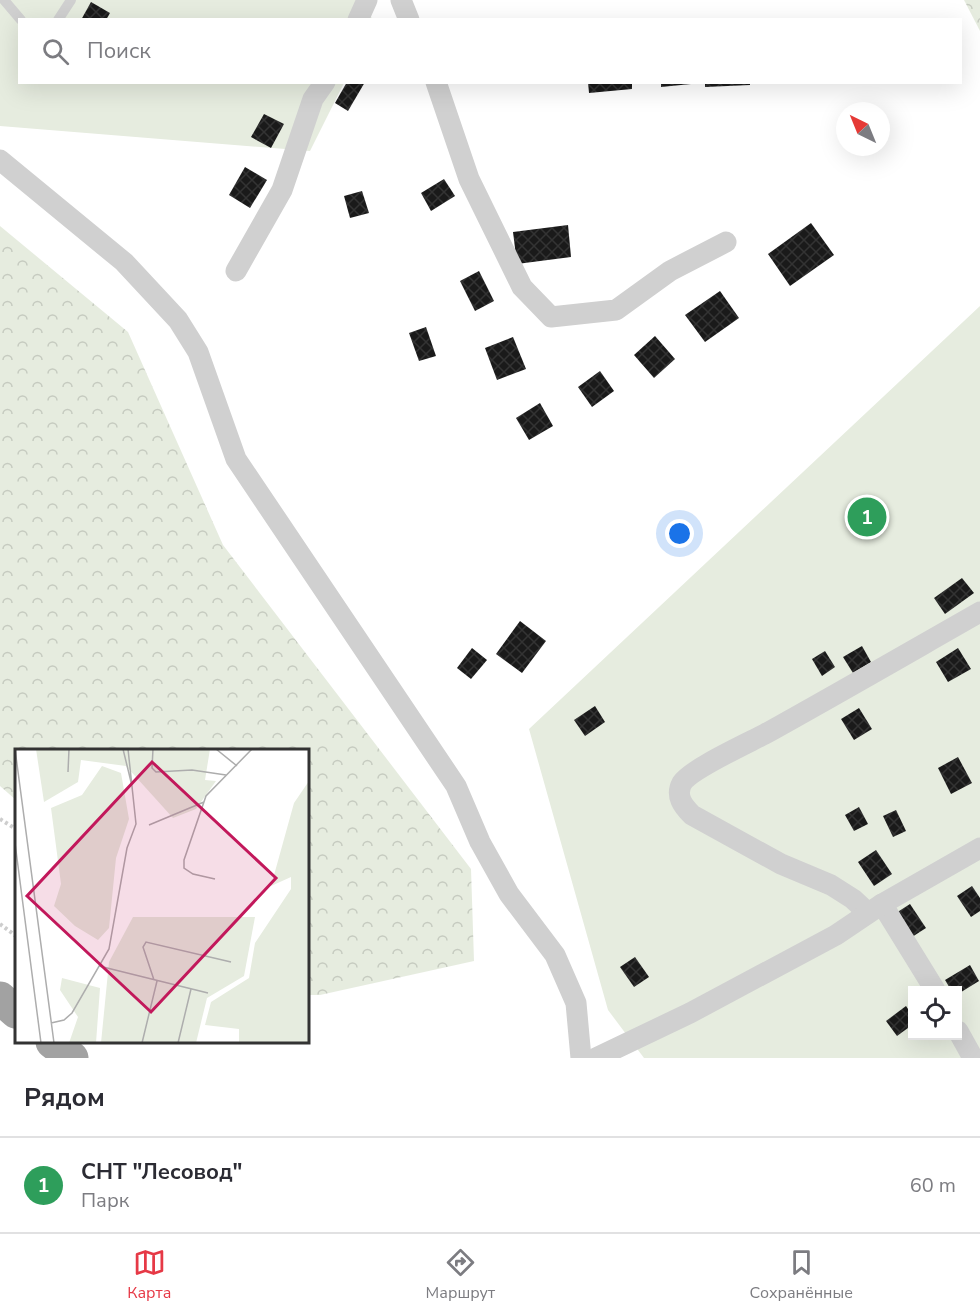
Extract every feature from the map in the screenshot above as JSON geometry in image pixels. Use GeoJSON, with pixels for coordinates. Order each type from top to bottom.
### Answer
{"type":"FeatureCollection","features":[{"type":"Feature","properties":{"kind":"highway"},"geometry":{"type":"LineString","coordinates":[[0,998],[15,1011]]}},
{"type":"Feature","properties":{"kind":"highway"},"geometry":{"type":"LineString","coordinates":[[54,1043],[72,1058]]}},
{"type":"Feature","properties":{"kind":"street"},"geometry":{"type":"LineString","coordinates":[[359,18],[367,0]]}},
{"type":"Feature","properties":{"kind":"street"},"geometry":{"type":"LineString","coordinates":[[401,0],[409,18]]}},
{"type":"Feature","properties":{"kind":"street"},"geometry":{"type":"LineString","coordinates":[[236,271],[282,190],[313,99],[324,84]]}},
{"type":"Feature","properties":{"kind":"street"},"geometry":{"type":"LineString","coordinates":[[437,84],[469,180],[522,287],[551,317],[616,310],[670,271],[726,242]]}},
{"type":"Feature","properties":{"kind":"street"},"geometry":{"type":"LineString","coordinates":[[0,160],[124,262],[178,320],[198,352],[236,459],[456,786],[480,842],[509,894],[555,955],[576,1003],[581,1058]]}},
{"type":"Feature","properties":{"kind":"street"},"geometry":{"type":"LineString","coordinates":[[0,177],[26,182]]}},
{"type":"Feature","properties":{"kind":"street"},"geometry":{"type":"LineString","coordinates":[[932,986],[875,908],[831,885],[781,864],[692,815],[681,803],[679,794],[683,782],[699,769],[980,612]]}},
{"type":"Feature","properties":{"kind":"street"},"geometry":{"type":"LineString","coordinates":[[596,1058],[690,1013],[836,935],[875,908],[980,848]]}},
{"type":"Feature","properties":{"kind":"street"},"geometry":{"type":"LineString","coordinates":[[962,1039],[973,1058]]}},
{"type":"Feature","properties":{"kind":"lane"},"geometry":{"type":"LineString","coordinates":[[4,0],[19,18]]}},
{"type":"Feature","properties":{"kind":"lane"},"geometry":{"type":"LineString","coordinates":[[59,18],[71,0]]}},
{"type":"Feature","properties":{"kind":"path"},"geometry":{"type":"LineString","coordinates":[[0,819],[15,828]]}},
{"type":"Feature","properties":{"kind":"path"},"geometry":{"type":"LineString","coordinates":[[0,924],[15,935]]}},
{"type":"Feature","properties":{"kind":"green space"},"geometry":{"type":"Polygon","coordinates":[[[0,0],[364,0],[372,18],[18,18],[18,84],[344,84],[310,151],[0,126],[0,0]]]}},
{"type":"Feature","properties":{"kind":"green space"},"geometry":{"type":"Polygon","coordinates":[[[964,0],[980,0],[980,31],[964,0]]]}},
{"type":"Feature","properties":{"kind":"green space"},"geometry":{"type":"Polygon","coordinates":[[[0,226],[128,332],[223,545],[471,869],[474,961],[320,995],[309,995],[309,749],[15,749],[15,799],[0,786],[0,226]]]}},
{"type":"Feature","properties":{"kind":"green space"},"geometry":{"type":"Polygon","coordinates":[[[980,306],[980,1058],[644,1058],[608,1010],[529,729],[980,306]]]}},
{"type":"Feature","properties":{"kind":"building"},"geometry":{"type":"Polygon","coordinates":[[[91,2],[110,13],[107,18],[82,18],[91,2]]]}},
{"type":"Feature","properties":{"kind":"building"},"geometry":{"type":"Polygon","coordinates":[[[346,84],[364,84],[348,111],[335,103],[346,84]]]}},
{"type":"Feature","properties":{"kind":"building"},"geometry":{"type":"Polygon","coordinates":[[[588,84],[632,84],[632,89],[589,93],[588,84]]]}},
{"type":"Feature","properties":{"kind":"building"},"geometry":{"type":"Polygon","coordinates":[[[661,84],[691,84],[661,87],[661,84]]]}},
{"type":"Feature","properties":{"kind":"building"},"geometry":{"type":"Polygon","coordinates":[[[705,84],[750,84],[750,85],[705,87],[705,84]]]}},
{"type":"Feature","properties":{"kind":"building"},"geometry":{"type":"Polygon","coordinates":[[[264,114],[284,124],[271,148],[251,137],[264,114]]]}},
{"type":"Feature","properties":{"kind":"building"},"geometry":{"type":"Polygon","coordinates":[[[245,167],[267,180],[250,208],[229,195],[245,167]]]}},
{"type":"Feature","properties":{"kind":"building"},"geometry":{"type":"Polygon","coordinates":[[[444,179],[455,196],[431,211],[421,193],[444,179]]]}},
{"type":"Feature","properties":{"kind":"building"},"geometry":{"type":"Polygon","coordinates":[[[362,191],[369,213],[350,218],[344,196],[362,191]]]}},
{"type":"Feature","properties":{"kind":"building"},"geometry":{"type":"Polygon","coordinates":[[[811,223],[834,255],[790,286],[768,254],[811,223]]]}},
{"type":"Feature","properties":{"kind":"building"},"geometry":{"type":"Polygon","coordinates":[[[568,225],[571,257],[517,264],[513,232],[568,225]]]}},
{"type":"Feature","properties":{"kind":"building"},"geometry":{"type":"Polygon","coordinates":[[[479,271],[494,301],[475,311],[460,281],[479,271]]]}},
{"type":"Feature","properties":{"kind":"building"},"geometry":{"type":"Polygon","coordinates":[[[720,291],[739,318],[705,342],[685,315],[720,291]]]}},
{"type":"Feature","properties":{"kind":"building"},"geometry":{"type":"Polygon","coordinates":[[[426,327],[436,356],[419,361],[409,333],[426,327]]]}},
{"type":"Feature","properties":{"kind":"building"},"geometry":{"type":"Polygon","coordinates":[[[655,336],[675,359],[654,378],[634,355],[655,336]]]}},
{"type":"Feature","properties":{"kind":"building"},"geometry":{"type":"Polygon","coordinates":[[[513,337],[526,369],[497,380],[485,348],[513,337]]]}},
{"type":"Feature","properties":{"kind":"building"},"geometry":{"type":"Polygon","coordinates":[[[600,371],[614,391],[592,407],[578,387],[600,371]]]}},
{"type":"Feature","properties":{"kind":"building"},"geometry":{"type":"Polygon","coordinates":[[[540,403],[553,426],[529,440],[516,418],[540,403]]]}},
{"type":"Feature","properties":{"kind":"building"},"geometry":{"type":"Polygon","coordinates":[[[962,578],[974,593],[945,614],[934,598],[962,578]]]}},
{"type":"Feature","properties":{"kind":"building"},"geometry":{"type":"Polygon","coordinates":[[[520,621],[546,641],[522,673],[496,654],[520,621]]]}},
{"type":"Feature","properties":{"kind":"building"},"geometry":{"type":"Polygon","coordinates":[[[862,646],[871,662],[853,673],[843,657],[862,646]]]}},
{"type":"Feature","properties":{"kind":"building"},"geometry":{"type":"Polygon","coordinates":[[[472,648],[487,660],[471,679],[457,668],[472,648]]]}},
{"type":"Feature","properties":{"kind":"building"},"geometry":{"type":"Polygon","coordinates":[[[958,648],[971,669],[948,682],[936,662],[958,648]]]}},
{"type":"Feature","properties":{"kind":"building"},"geometry":{"type":"Polygon","coordinates":[[[825,651],[835,667],[822,676],[812,659],[825,651]]]}},
{"type":"Feature","properties":{"kind":"building"},"geometry":{"type":"Polygon","coordinates":[[[595,706],[605,722],[585,736],[574,720],[595,706]]]}},
{"type":"Feature","properties":{"kind":"building"},"geometry":{"type":"Polygon","coordinates":[[[859,708],[872,729],[854,740],[841,719],[859,708]]]}},
{"type":"Feature","properties":{"kind":"building"},"geometry":{"type":"Polygon","coordinates":[[[958,757],[972,783],[951,794],[938,768],[958,757]]]}},
{"type":"Feature","properties":{"kind":"building"},"geometry":{"type":"Polygon","coordinates":[[[859,807],[868,824],[854,831],[845,815],[859,807]]]}},
{"type":"Feature","properties":{"kind":"building"},"geometry":{"type":"Polygon","coordinates":[[[896,810],[906,831],[893,837],[883,816],[896,810]]]}},
{"type":"Feature","properties":{"kind":"building"},"geometry":{"type":"Polygon","coordinates":[[[876,850],[892,874],[874,886],[858,862],[876,850]]]}},
{"type":"Feature","properties":{"kind":"building"},"geometry":{"type":"Polygon","coordinates":[[[972,886],[980,898],[980,911],[971,917],[957,896],[972,886]]]}},
{"type":"Feature","properties":{"kind":"building"},"geometry":{"type":"Polygon","coordinates":[[[910,904],[926,928],[912,937],[896,913],[910,904]]]}},
{"type":"Feature","properties":{"kind":"building"},"geometry":{"type":"Polygon","coordinates":[[[635,957],[649,977],[634,987],[620,967],[635,957]]]}},
{"type":"Feature","properties":{"kind":"building"},"geometry":{"type":"Polygon","coordinates":[[[970,965],[979,981],[962,992],[962,986],[949,986],[945,980],[970,965]]]}},
{"type":"Feature","properties":{"kind":"building"},"geometry":{"type":"Polygon","coordinates":[[[906,1006],[908,1009],[908,1028],[897,1036],[886,1021],[906,1006]]]}},
{"type":"Feature","properties":{"kind":"place","name":"СНТ \"Лесовод\""},"geometry":{"type":"Point","coordinates":[867,517]}}]}
